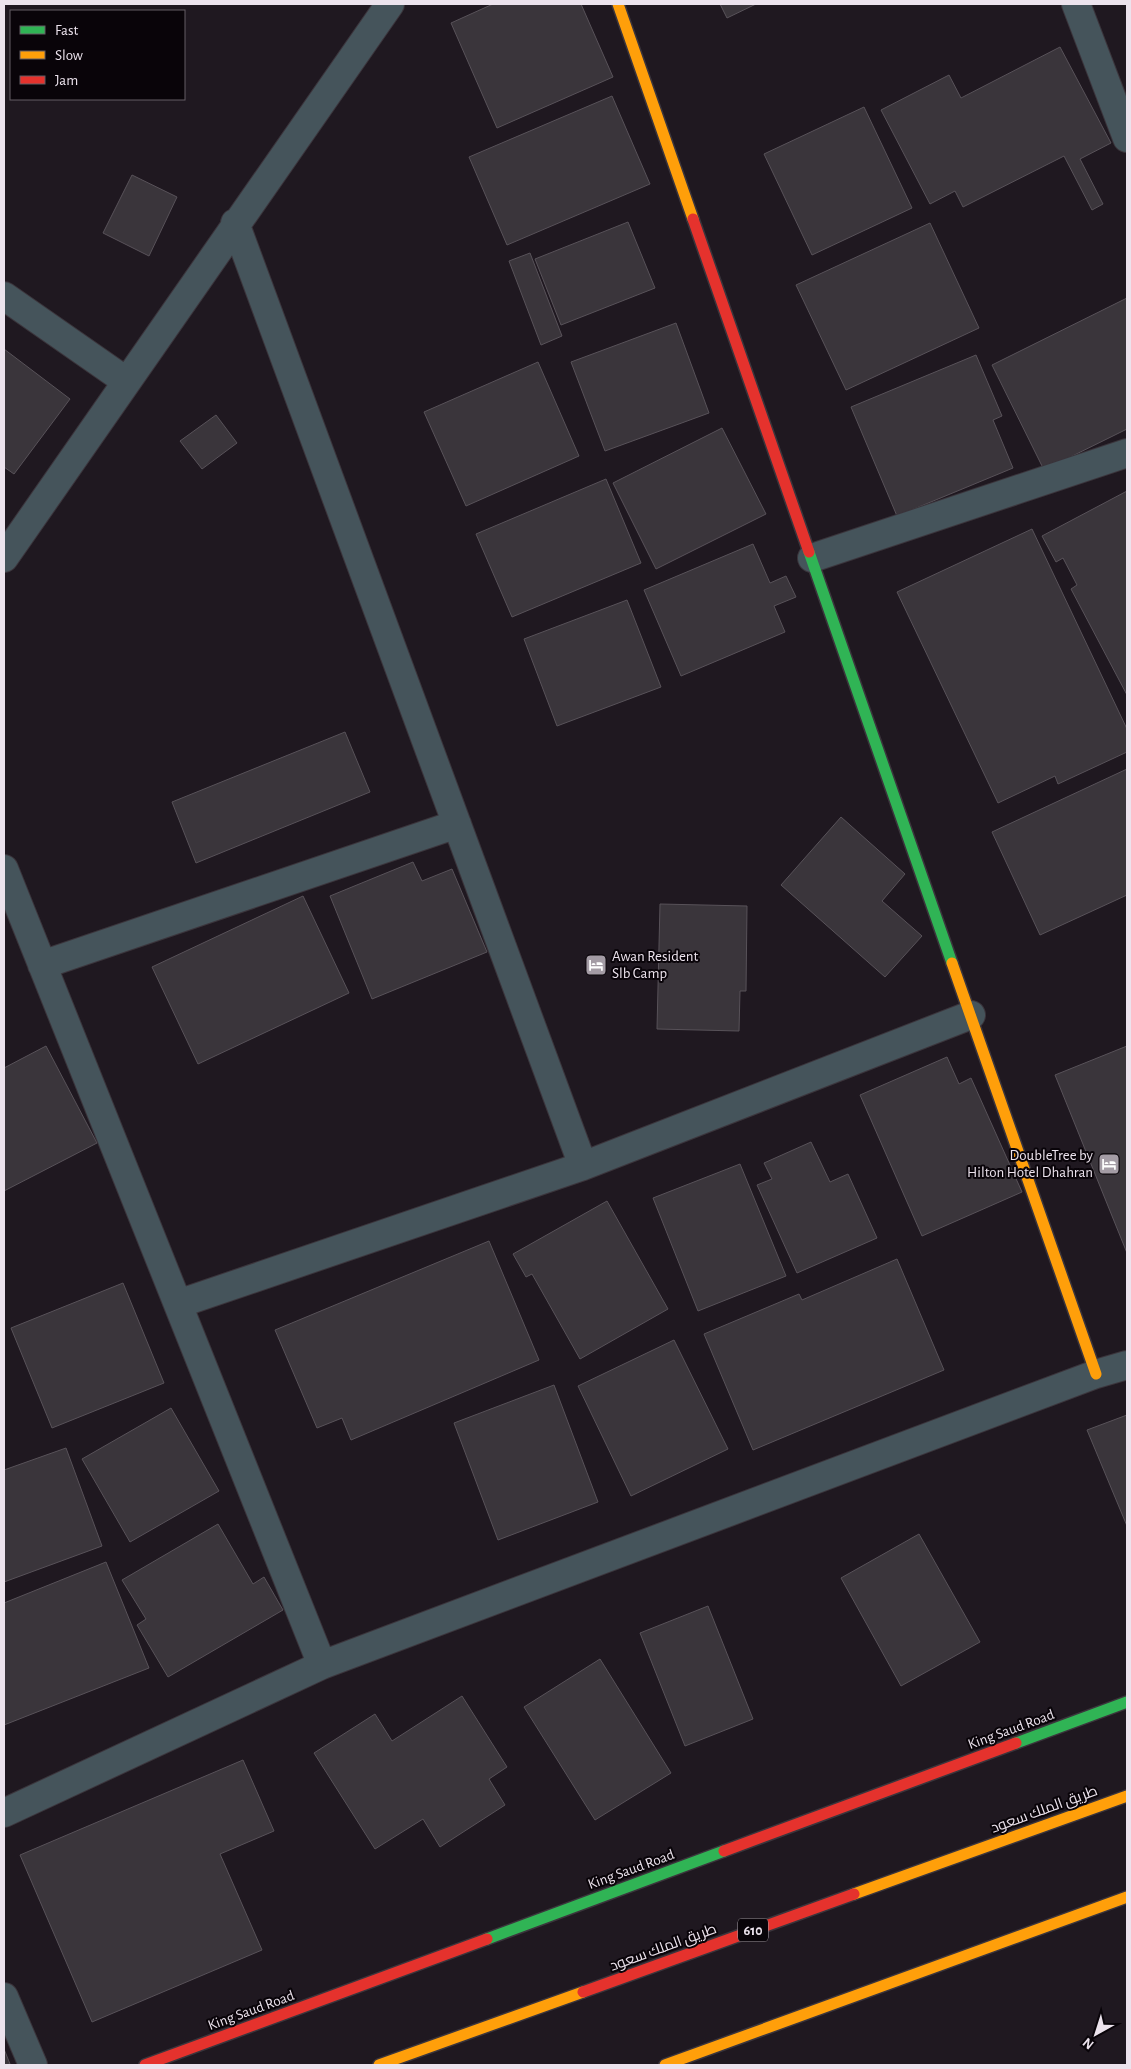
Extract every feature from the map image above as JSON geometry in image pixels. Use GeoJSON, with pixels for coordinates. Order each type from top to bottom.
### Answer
{"type":"FeatureCollection","features":[{"type":"Feature","properties":{"kind":"main road"},"geometry":{"type":"LineString","coordinates":[[618,4],[1096,1374]]}},
{"type":"Feature","properties":{"kind":"main road","name":"King Saud Road"},"geometry":{"type":"LineString","coordinates":[[146,2065],[1127,1702]]}},
{"type":"Feature","properties":{"kind":"main road","name":"طريق الملك سعود"},"geometry":{"type":"LineString","coordinates":[[379,2065],[1127,1796]]}},
{"type":"Feature","properties":{"kind":"main road"},"geometry":{"type":"LineString","coordinates":[[665,2065],[1127,1897]]}},
{"type":"Feature","properties":{"kind":"street"},"geometry":{"type":"LineString","coordinates":[[4,558],[235,223],[390,4]]}},
{"type":"Feature","properties":{"kind":"street"},"geometry":{"type":"LineString","coordinates":[[1076,4],[1127,138]]}},
{"type":"Feature","properties":{"kind":"street"},"geometry":{"type":"LineString","coordinates":[[235,223],[583,1166]]}},
{"type":"Feature","properties":{"kind":"street"},"geometry":{"type":"LineString","coordinates":[[4,296],[126,381]]}},
{"type":"Feature","properties":{"kind":"street"},"geometry":{"type":"LineString","coordinates":[[812,558],[1127,453]]}},
{"type":"Feature","properties":{"kind":"street"},"geometry":{"type":"LineString","coordinates":[[42,966],[457,824]]}},
{"type":"Feature","properties":{"kind":"street"},"geometry":{"type":"LineString","coordinates":[[4,869],[322,1665]]}},
{"type":"Feature","properties":{"kind":"street"},"geometry":{"type":"LineString","coordinates":[[178,1304],[583,1166],[971,1015]]}},
{"type":"Feature","properties":{"kind":"street"},"geometry":{"type":"LineString","coordinates":[[4,1813],[322,1665],[1127,1364]]}},
{"type":"Feature","properties":{"kind":"street"},"geometry":{"type":"LineString","coordinates":[[4,1997],[33,2065]]}},
{"type":"Feature","properties":{"kind":"building"},"geometry":{"type":"Polygon","coordinates":[[[493,4],[581,4],[613,77],[497,128],[451,23],[493,4]]]}},
{"type":"Feature","properties":{"kind":"building"},"geometry":{"type":"Polygon","coordinates":[[[720,4],[756,4],[727,18],[720,4]]]}},
{"type":"Feature","properties":{"kind":"building"},"geometry":{"type":"Polygon","coordinates":[[[1060,47],[1111,143],[1080,159],[1103,204],[1092,210],[1064,156],[963,207],[955,191],[930,204],[881,110],[949,75],[961,98],[1060,47]]]}},
{"type":"Feature","properties":{"kind":"building"},"geometry":{"type":"Polygon","coordinates":[[[612,96],[650,184],[507,245],[469,157],[612,96]]]}},
{"type":"Feature","properties":{"kind":"building"},"geometry":{"type":"Polygon","coordinates":[[[864,107],[912,208],[812,255],[764,154],[864,107]]]}},
{"type":"Feature","properties":{"kind":"building"},"geometry":{"type":"Polygon","coordinates":[[[132,175],[177,197],[149,256],[103,233],[132,175]]]}},
{"type":"Feature","properties":{"kind":"building"},"geometry":{"type":"Polygon","coordinates":[[[628,222],[655,288],[561,325],[535,259],[628,222]]]}},
{"type":"Feature","properties":{"kind":"building"},"geometry":{"type":"Polygon","coordinates":[[[930,223],[979,328],[846,390],[796,285],[930,223]]]}},
{"type":"Feature","properties":{"kind":"building"},"geometry":{"type":"Polygon","coordinates":[[[530,253],[562,336],[541,345],[509,261],[530,253]]]}},
{"type":"Feature","properties":{"kind":"building"},"geometry":{"type":"Polygon","coordinates":[[[1127,298],[1127,429],[1044,470],[992,365],[1127,298]]]}},
{"type":"Feature","properties":{"kind":"building"},"geometry":{"type":"Polygon","coordinates":[[[676,323],[709,413],[605,451],[571,362],[676,323]]]}},
{"type":"Feature","properties":{"kind":"building"},"geometry":{"type":"Polygon","coordinates":[[[4,349],[70,399],[14,474],[4,467],[4,349]]]}},
{"type":"Feature","properties":{"kind":"building"},"geometry":{"type":"Polygon","coordinates":[[[976,355],[1002,416],[993,420],[1013,468],[897,516],[851,407],[976,355]]]}},
{"type":"Feature","properties":{"kind":"building"},"geometry":{"type":"Polygon","coordinates":[[[538,362],[579,456],[466,506],[424,412],[538,362]]]}},
{"type":"Feature","properties":{"kind":"building"},"geometry":{"type":"Polygon","coordinates":[[[216,415],[237,443],[202,469],[180,441],[216,415]]]}},
{"type":"Feature","properties":{"kind":"building"},"geometry":{"type":"Polygon","coordinates":[[[722,428],[766,514],[656,569],[613,483],[722,428]]]}},
{"type":"Feature","properties":{"kind":"building"},"geometry":{"type":"Polygon","coordinates":[[[606,479],[641,563],[512,617],[476,534],[606,479]]]}},
{"type":"Feature","properties":{"kind":"building"},"geometry":{"type":"Polygon","coordinates":[[[1127,491],[1127,695],[1071,589],[1077,585],[1063,558],[1056,562],[1042,536],[1127,491]]]}},
{"type":"Feature","properties":{"kind":"building"},"geometry":{"type":"Polygon","coordinates":[[[1032,529],[1127,729],[1127,752],[1058,784],[1055,776],[998,803],[897,592],[1032,529]]]}},
{"type":"Feature","properties":{"kind":"building"},"geometry":{"type":"Polygon","coordinates":[[[753,544],[770,583],[786,576],[796,597],[774,606],[785,632],[681,676],[644,590],[753,544]]]}},
{"type":"Feature","properties":{"kind":"building"},"geometry":{"type":"Polygon","coordinates":[[[627,600],[661,687],[557,726],[524,639],[627,600]]]}},
{"type":"Feature","properties":{"kind":"building"},"geometry":{"type":"Polygon","coordinates":[[[345,732],[370,792],[196,863],[172,802],[345,732]]]}},
{"type":"Feature","properties":{"kind":"building"},"geometry":{"type":"Polygon","coordinates":[[[1127,769],[1127,895],[1040,935],[992,832],[1127,769]]]}},
{"type":"Feature","properties":{"kind":"building"},"geometry":{"type":"Polygon","coordinates":[[[841,817],[905,874],[882,901],[922,936],[885,977],[781,885],[841,817]]]}},
{"type":"Feature","properties":{"kind":"building"},"geometry":{"type":"Polygon","coordinates":[[[413,862],[422,881],[452,869],[487,952],[372,999],[330,896],[413,862]]]}},
{"type":"Feature","properties":{"kind":"building"},"geometry":{"type":"Polygon","coordinates":[[[303,896],[349,993],[198,1064],[152,967],[303,896]]]}},
{"type":"Feature","properties":{"kind":"building"},"geometry":{"type":"Polygon","coordinates":[[[660,904],[747,906],[746,991],[740,991],[739,1031],[657,1029],[660,904]]]}},
{"type":"Feature","properties":{"kind":"building"},"geometry":{"type":"Polygon","coordinates":[[[46,1046],[97,1143],[4,1191],[4,1068],[46,1046]]]}},
{"type":"Feature","properties":{"kind":"building","name":"DoubleTree by Hilton Hotel Dhahran"},"geometry":{"type":"Polygon","coordinates":[[[1127,1046],[1127,1253],[1055,1075],[1127,1046]]]}},
{"type":"Feature","properties":{"kind":"building"},"geometry":{"type":"Polygon","coordinates":[[[947,1057],[959,1084],[971,1078],[1022,1192],[922,1236],[860,1095],[947,1057]]]}},
{"type":"Feature","properties":{"kind":"building"},"geometry":{"type":"Polygon","coordinates":[[[811,1142],[830,1182],[848,1174],[877,1238],[797,1273],[757,1185],[772,1179],[764,1163],[811,1142]]]}},
{"type":"Feature","properties":{"kind":"building"},"geometry":{"type":"Polygon","coordinates":[[[740,1164],[786,1276],[698,1311],[653,1198],[740,1164]]]}},
{"type":"Feature","properties":{"kind":"building"},"geometry":{"type":"Polygon","coordinates":[[[607,1201],[668,1309],[580,1359],[532,1274],[526,1277],[513,1254],[607,1201]]]}},
{"type":"Feature","properties":{"kind":"building"},"geometry":{"type":"Polygon","coordinates":[[[489,1241],[539,1360],[351,1440],[342,1418],[317,1428],[275,1330],[489,1241]]]}},
{"type":"Feature","properties":{"kind":"building"},"geometry":{"type":"Polygon","coordinates":[[[897,1259],[944,1370],[753,1450],[704,1334],[799,1294],[802,1300],[897,1259]]]}},
{"type":"Feature","properties":{"kind":"building"},"geometry":{"type":"Polygon","coordinates":[[[123,1283],[164,1383],[52,1428],[11,1328],[123,1283]]]}},
{"type":"Feature","properties":{"kind":"building"},"geometry":{"type":"Polygon","coordinates":[[[674,1340],[728,1449],[631,1496],[578,1386],[674,1340]]]}},
{"type":"Feature","properties":{"kind":"building"},"geometry":{"type":"Polygon","coordinates":[[[554,1385],[598,1502],[498,1540],[454,1423],[554,1385]]]}},
{"type":"Feature","properties":{"kind":"building"},"geometry":{"type":"Polygon","coordinates":[[[171,1408],[219,1491],[130,1542],[82,1459],[171,1408]]]}},
{"type":"Feature","properties":{"kind":"building"},"geometry":{"type":"Polygon","coordinates":[[[1127,1415],[1127,1526],[1087,1430],[1127,1415]]]}},
{"type":"Feature","properties":{"kind":"building"},"geometry":{"type":"Polygon","coordinates":[[[66,1448],[102,1546],[4,1582],[4,1470],[66,1448]]]}},
{"type":"Feature","properties":{"kind":"building"},"geometry":{"type":"Polygon","coordinates":[[[218,1524],[253,1584],[264,1577],[283,1610],[168,1677],[137,1625],[146,1619],[122,1580],[218,1524]]]}},
{"type":"Feature","properties":{"kind":"building"},"geometry":{"type":"Polygon","coordinates":[[[919,1534],[980,1642],[901,1686],[841,1578],[919,1534]]]}},
{"type":"Feature","properties":{"kind":"building"},"geometry":{"type":"Polygon","coordinates":[[[106,1562],[149,1668],[4,1725],[4,1603],[106,1562]]]}},
{"type":"Feature","properties":{"kind":"building"},"geometry":{"type":"Polygon","coordinates":[[[708,1606],[753,1719],[685,1746],[640,1633],[708,1606]]]}},
{"type":"Feature","properties":{"kind":"building"},"geometry":{"type":"Polygon","coordinates":[[[600,1659],[671,1773],[595,1820],[524,1707],[600,1659]]]}},
{"type":"Feature","properties":{"kind":"building"},"geometry":{"type":"Polygon","coordinates":[[[462,1696],[507,1767],[489,1779],[505,1805],[440,1847],[423,1819],[375,1849],[314,1753],[375,1714],[392,1741],[462,1696]]]}},
{"type":"Feature","properties":{"kind":"building"},"geometry":{"type":"Polygon","coordinates":[[[243,1760],[274,1831],[220,1854],[262,1950],[92,2022],[20,1855],[243,1760]]]}},
{"type":"Feature","properties":{"kind":"building"},"geometry":{"type":"Polygon","coordinates":[[[4,2049],[10,2064],[4,2065],[4,2049]]]}},
{"type":"Feature","properties":{"kind":"traffic: fast"},"geometry":{"type":"LineString","coordinates":[[809,552],[952,963]]}},
{"type":"Feature","properties":{"kind":"traffic: fast"},"geometry":{"type":"LineString","coordinates":[[1016,1743],[1127,1702]]}},
{"type":"Feature","properties":{"kind":"traffic: fast"},"geometry":{"type":"LineString","coordinates":[[487,1939],[724,1851]]}},
{"type":"Feature","properties":{"kind":"traffic: slow"},"geometry":{"type":"LineString","coordinates":[[618,4],[693,219]]}},
{"type":"Feature","properties":{"kind":"traffic: slow"},"geometry":{"type":"LineString","coordinates":[[952,963],[1096,1374]]}},
{"type":"Feature","properties":{"kind":"traffic: slow"},"geometry":{"type":"LineString","coordinates":[[854,1894],[1127,1796]]}},
{"type":"Feature","properties":{"kind":"traffic: slow"},"geometry":{"type":"LineString","coordinates":[[665,2065],[1127,1897]]}},
{"type":"Feature","properties":{"kind":"traffic: slow"},"geometry":{"type":"LineString","coordinates":[[379,2065],[583,1992]]}},
{"type":"Feature","properties":{"kind":"traffic: jam"},"geometry":{"type":"LineString","coordinates":[[693,219],[809,552]]}},
{"type":"Feature","properties":{"kind":"traffic: jam"},"geometry":{"type":"LineString","coordinates":[[724,1851],[1016,1743]]}},
{"type":"Feature","properties":{"kind":"traffic: jam"},"geometry":{"type":"LineString","coordinates":[[583,1992],[854,1894]]}},
{"type":"Feature","properties":{"kind":"traffic: jam"},"geometry":{"type":"LineString","coordinates":[[145,2065],[487,1939]]}},
{"type":"Feature","properties":{"kind":"place","name":"Awan Resident Slb Camp"},"geometry":{"type":"Point","coordinates":[596,965]}},
{"type":"Feature","properties":{"kind":"place","name":"DoubleTree by Hilton Hotel Dhahran"},"geometry":{"type":"Point","coordinates":[1109,1164]}}]}
